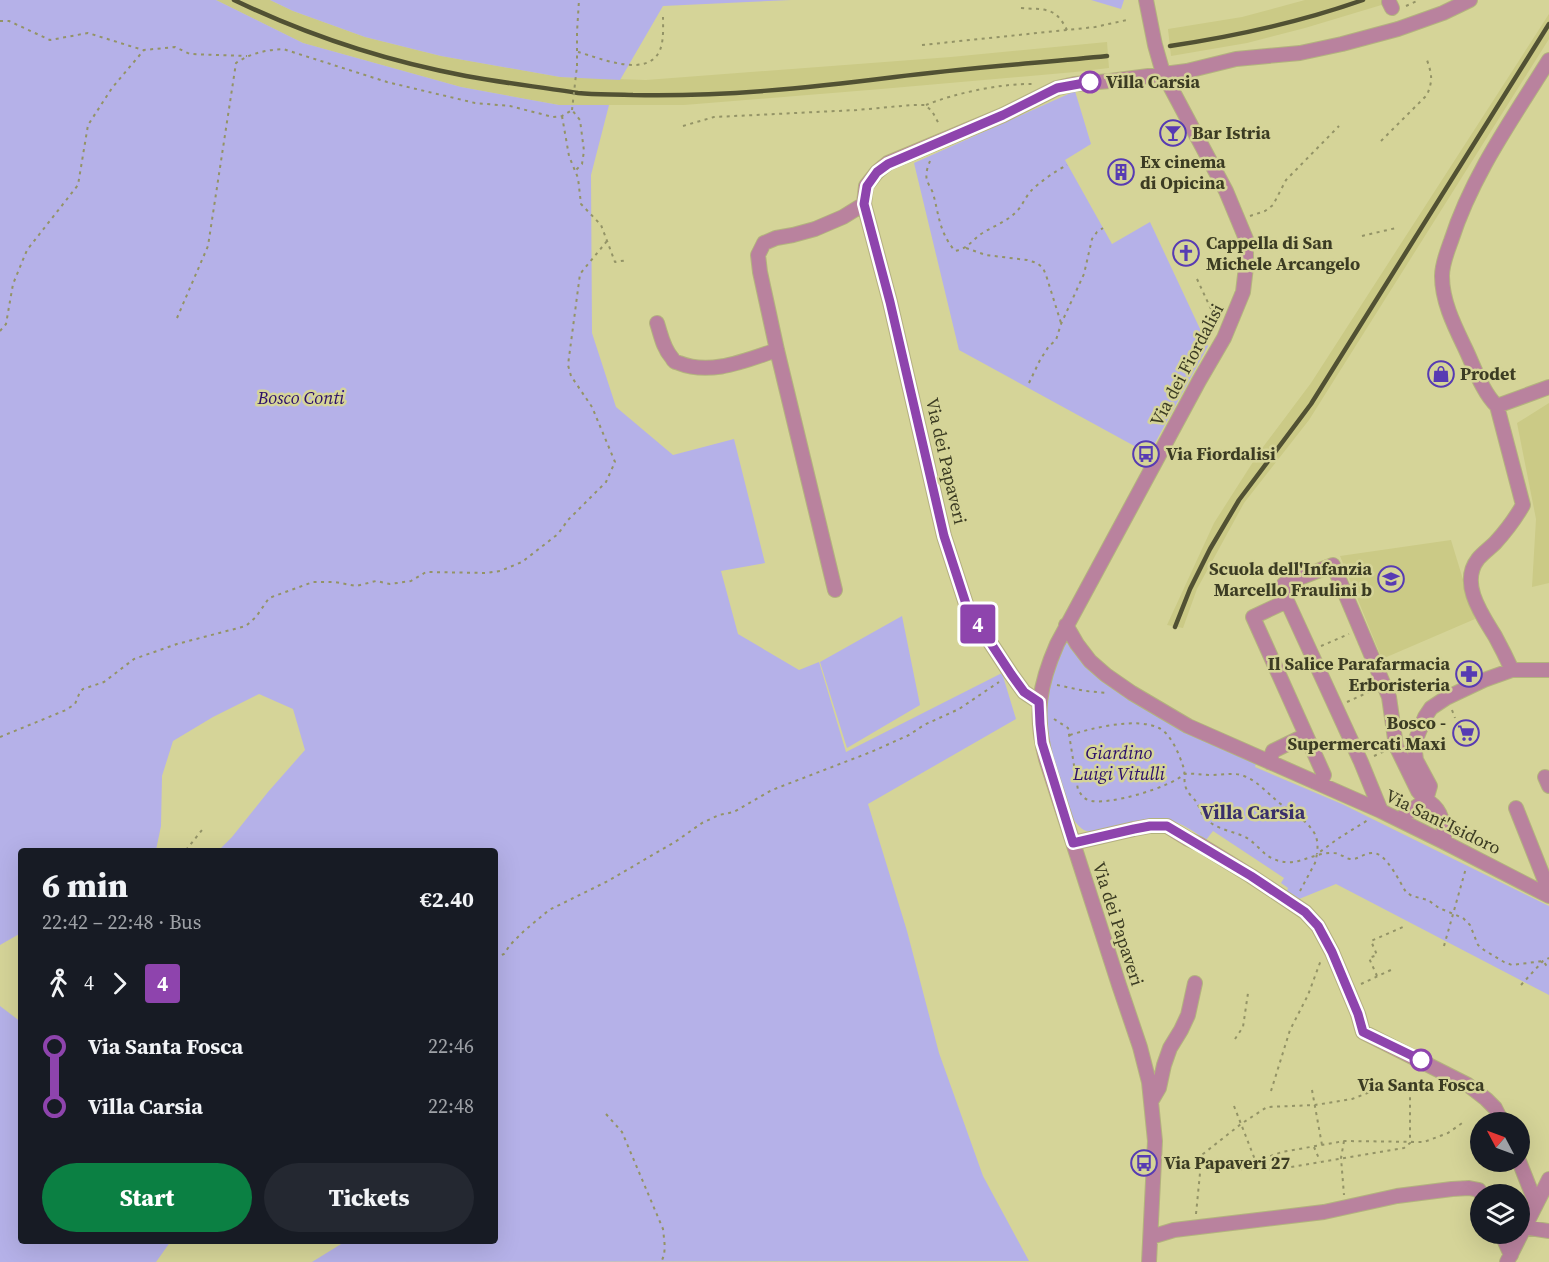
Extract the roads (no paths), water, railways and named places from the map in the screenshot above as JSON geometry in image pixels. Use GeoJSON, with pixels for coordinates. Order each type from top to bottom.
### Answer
{"type":"FeatureCollection","features":[{"type":"Feature","properties":{"kind":"street","name":"Via dei Fiordalisi"},"geometry":{"type":"LineString","coordinates":[[1039,708],[1042,682],[1048,663],[1066,625],[1224,338],[1243,292],[1246,240],[1226,191],[1163,73],[1146,0]]}},
{"type":"Feature","properties":{"kind":"street"},"geometry":{"type":"LineString","coordinates":[[835,590],[760,272],[758,255],[764,243],[815,229],[843,217],[864,204],[867,186],[877,172],[888,164],[1003,115],[1057,88],[1187,71],[1236,59],[1299,53],[1342,44],[1398,29],[1443,13],[1470,0]]}},
{"type":"Feature","properties":{"kind":"street"},"geometry":{"type":"LineString","coordinates":[[1512,670],[1483,617],[1470,583],[1472,570],[1478,559],[1510,526],[1523,505],[1497,406],[1477,375],[1454,324],[1446,303],[1442,276],[1444,260],[1454,232],[1484,164],[1549,60]]}},
{"type":"Feature","properties":{"kind":"street","name":"Via dei Papaveri"},"geometry":{"type":"LineString","coordinates":[[864,204],[890,302],[944,536],[967,607],[1011,674],[1039,708],[1042,743],[1140,1047],[1152,1100],[1155,1141],[1149,1262]]}},
{"type":"Feature","properties":{"kind":"street"},"geometry":{"type":"LineString","coordinates":[[657,323],[663,343],[673,361],[689,367],[703,369],[727,365],[777,350]]}},
{"type":"Feature","properties":{"kind":"street"},"geometry":{"type":"LineString","coordinates":[[1497,406],[1549,387]]}},
{"type":"Feature","properties":{"kind":"street"},"geometry":{"type":"LineString","coordinates":[[1381,811],[1287,601],[1284,584],[1333,565],[1389,697],[1396,746],[1418,791],[1434,805],[1441,818],[1445,829],[1444,842]]}},
{"type":"Feature","properties":{"kind":"street"},"geometry":{"type":"LineString","coordinates":[[1287,601],[1253,617],[1324,775],[1320,783]]}},
{"type":"Feature","properties":{"kind":"street","name":"Via Sant'Isidoro"},"geometry":{"type":"LineString","coordinates":[[1066,625],[1090,661],[1106,675],[1188,726],[1381,811],[1549,896]]}},
{"type":"Feature","properties":{"kind":"street"},"geometry":{"type":"LineString","coordinates":[[1400,820],[1426,800],[1430,786],[1416,760],[1414,744],[1431,708],[1446,698],[1484,680],[1512,670],[1549,670]]}},
{"type":"Feature","properties":{"kind":"street"},"geometry":{"type":"LineString","coordinates":[[1269,762],[1273,752],[1306,735]]}},
{"type":"Feature","properties":{"kind":"street","name":"Via Sant'Isidoro"},"geometry":{"type":"LineString","coordinates":[[1516,808],[1549,891]]}},
{"type":"Feature","properties":{"kind":"street"},"geometry":{"type":"LineString","coordinates":[[1073,843],[1150,826],[1167,826],[1251,876],[1305,912],[1318,926],[1332,952],[1363,1032],[1468,1085],[1486,1099],[1497,1112]]}},
{"type":"Feature","properties":{"kind":"street"},"geometry":{"type":"LineString","coordinates":[[1152,1100],[1159,1088],[1170,1048],[1188,1015],[1195,983]]}},
{"type":"Feature","properties":{"kind":"street"},"geometry":{"type":"LineString","coordinates":[[1523,1172],[1536,1204]]}},
{"type":"Feature","properties":{"kind":"street"},"geometry":{"type":"LineString","coordinates":[[1530,1215],[1549,1179]]}},
{"type":"Feature","properties":{"kind":"street"},"geometry":{"type":"LineString","coordinates":[[1151,1237],[1174,1230],[1324,1212],[1397,1196],[1470,1188]]}},
{"type":"Feature","properties":{"kind":"street"},"geometry":{"type":"LineString","coordinates":[[1530,1228],[1549,1231]]}},
{"type":"Feature","properties":{"kind":"street"},"geometry":{"type":"LineString","coordinates":[[1509,1258],[1515,1244]]}},
{"type":"Feature","properties":{"kind":"railway"},"geometry":{"type":"LineString","coordinates":[[234,0],[290,25],[347,46],[406,63],[480,78],[585,94],[698,95],[764,91],[1107,56]]}},
{"type":"Feature","properties":{"kind":"railway"},"geometry":{"type":"LineString","coordinates":[[1170,46],[1267,28],[1363,0]]}},
{"type":"Feature","properties":{"kind":"railway"},"geometry":{"type":"LineString","coordinates":[[1175,627],[1190,589],[1210,549],[1239,500],[1311,404],[1549,24]]}},
{"type":"Feature","properties":{"kind":"place","name":"Villa Carsia"},"geometry":{"type":"Point","coordinates":[1090,82]}},
{"type":"Feature","properties":{"kind":"place","name":"Bar Istria"},"geometry":{"type":"Point","coordinates":[1173,133]}},
{"type":"Feature","properties":{"kind":"place","name":"Ex cinema di Opicina"},"geometry":{"type":"Point","coordinates":[1121,172]}},
{"type":"Feature","properties":{"kind":"place","name":"Cappella di San Michele Arcangelo"},"geometry":{"type":"Point","coordinates":[1186,253]}},
{"type":"Feature","properties":{"kind":"place","name":"Prodet"},"geometry":{"type":"Point","coordinates":[1441,374]}},
{"type":"Feature","properties":{"kind":"place","name":"Via Fiordalisi"},"geometry":{"type":"Point","coordinates":[1146,454]}},
{"type":"Feature","properties":{"kind":"place","name":"Scuola dell'Infanzia Marcello Fraulini b"},"geometry":{"type":"Point","coordinates":[1391,579]}},
{"type":"Feature","properties":{"kind":"place","name":"Il Salice Parafarmacia Erboristeria"},"geometry":{"type":"Point","coordinates":[1469,674]}},
{"type":"Feature","properties":{"kind":"place","name":"Bosco - Supermercati Maxi"},"geometry":{"type":"Point","coordinates":[1466,733]}},
{"type":"Feature","properties":{"kind":"place","name":"Via Santa Fosca"},"geometry":{"type":"Point","coordinates":[1421,1060]}},
{"type":"Feature","properties":{"kind":"place","name":"Via Papaveri 27"},"geometry":{"type":"Point","coordinates":[1144,1163]}},
{"type":"Feature","properties":{"kind":"district","name":"Villa Carsia"},"geometry":{"type":"Point","coordinates":[1253,812]}},
{"type":"Feature","properties":{"kind":"park label","name":"Bosco Conti"},"geometry":{"type":"Point","coordinates":[301,398]}},
{"type":"Feature","properties":{"kind":"park label","name":"Giardino Luigi Vitulli"},"geometry":{"type":"Point","coordinates":[1119,763]}}]}
